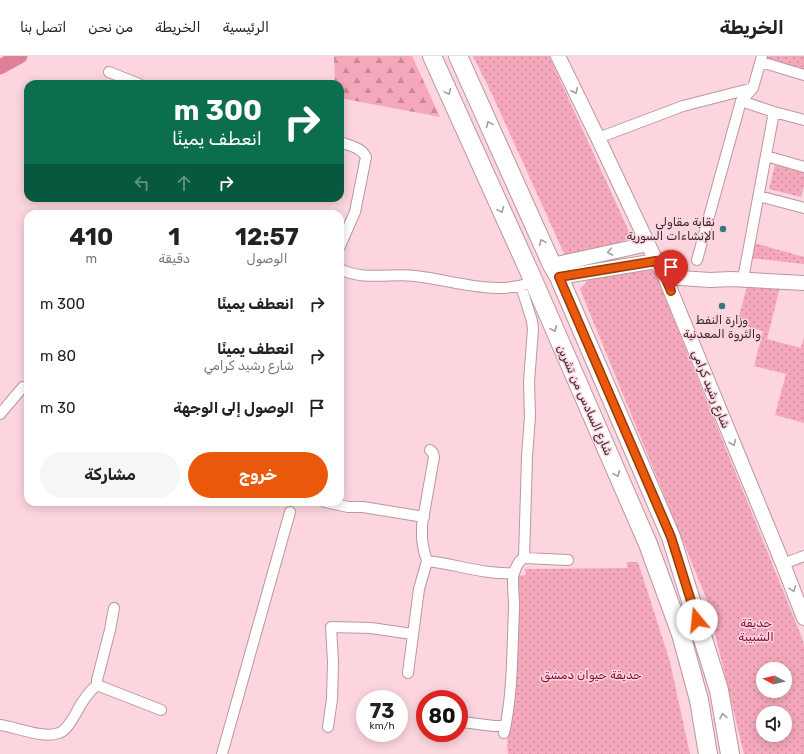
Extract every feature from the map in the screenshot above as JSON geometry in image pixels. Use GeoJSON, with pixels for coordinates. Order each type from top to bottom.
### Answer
{"type":"FeatureCollection","features":[{"type":"Feature","properties":{"kind":"highway","name":"شارع السادس من تشرين"},"geometry":{"type":"LineString","coordinates":[[432,56],[528,284],[648,544],[681,634],[698,700],[708,754]]}},
{"type":"Feature","properties":{"kind":"highway","name":"شارع السادس من تشرين"},"geometry":{"type":"LineString","coordinates":[[458,56],[556,271],[671,537],[719,690],[730,754]]}},
{"type":"Feature","properties":{"kind":"main road","name":"شارع رشيد كرامي"},"geometry":{"type":"LineString","coordinates":[[558,56],[661,270],[804,618]]}},
{"type":"Feature","properties":{"kind":"main road"},"geometry":{"type":"LineString","coordinates":[[556,271],[648,244]]}},
{"type":"Feature","properties":{"kind":"main road"},"geometry":{"type":"LineString","coordinates":[[556,271],[661,270],[710,274],[737,279],[804,283]]}},
{"type":"Feature","properties":{"kind":"street"},"geometry":{"type":"LineString","coordinates":[[697,260],[741,101],[753,88],[761,59],[804,75]]}},
{"type":"Feature","properties":{"kind":"street"},"geometry":{"type":"LineString","coordinates":[[109,72],[130,80]]}},
{"type":"Feature","properties":{"kind":"street"},"geometry":{"type":"LineString","coordinates":[[598,138],[683,106],[753,88]]}},
{"type":"Feature","properties":{"kind":"street"},"geometry":{"type":"LineString","coordinates":[[741,101],[804,120]]}},
{"type":"Feature","properties":{"kind":"street"},"geometry":{"type":"LineString","coordinates":[[737,279],[759,196],[774,112]]}},
{"type":"Feature","properties":{"kind":"street"},"geometry":{"type":"LineString","coordinates":[[344,143],[359,149],[366,157],[355,212],[344,237]]}},
{"type":"Feature","properties":{"kind":"street"},"geometry":{"type":"LineString","coordinates":[[766,156],[804,167]]}},
{"type":"Feature","properties":{"kind":"street"},"geometry":{"type":"LineString","coordinates":[[759,196],[804,208]]}},
{"type":"Feature","properties":{"kind":"street"},"geometry":{"type":"LineString","coordinates":[[344,269],[359,275],[416,276],[461,285],[498,287],[528,284],[534,329],[529,382],[530,416],[526,457],[524,558]]}},
{"type":"Feature","properties":{"kind":"street"},"geometry":{"type":"LineString","coordinates":[[0,414],[24,387]]}},
{"type":"Feature","properties":{"kind":"street"},"geometry":{"type":"LineString","coordinates":[[408,673],[419,589],[427,561],[422,539],[424,517],[434,457],[430,450]]}},
{"type":"Feature","properties":{"kind":"street"},"geometry":{"type":"LineString","coordinates":[[343,506],[363,507],[424,517]]}},
{"type":"Feature","properties":{"kind":"street"},"geometry":{"type":"LineString","coordinates":[[222,754],[290,512]]}},
{"type":"Feature","properties":{"kind":"street"},"geometry":{"type":"LineString","coordinates":[[783,564],[804,556]]}},
{"type":"Feature","properties":{"kind":"street"},"geometry":{"type":"LineString","coordinates":[[468,723],[494,726],[504,730],[512,658],[514,573],[520,560],[524,558],[568,560]]}},
{"type":"Feature","properties":{"kind":"street"},"geometry":{"type":"LineString","coordinates":[[427,561],[442,562],[486,572],[505,574],[514,573]]}},
{"type":"Feature","properties":{"kind":"street"},"geometry":{"type":"LineString","coordinates":[[0,725],[10,726],[28,732],[46,734],[58,734],[67,726],[86,695],[97,685],[114,608]]}},
{"type":"Feature","properties":{"kind":"street"},"geometry":{"type":"LineString","coordinates":[[328,727],[332,699],[331,627],[371,628],[412,634]]}},
{"type":"Feature","properties":{"kind":"street"},"geometry":{"type":"LineString","coordinates":[[97,685],[161,710]]}},
{"type":"Feature","properties":{"kind":"green space"},"geometry":{"type":"Polygon","coordinates":[[[334,56],[412,56],[440,117],[344,99],[344,80],[335,80],[334,56]]]}},
{"type":"Feature","properties":{"kind":"green space"},"geometry":{"type":"Polygon","coordinates":[[[473,56],[549,56],[632,238],[567,260],[491,92],[473,56]]]}},
{"type":"Feature","properties":{"kind":"green space"},"geometry":{"type":"Polygon","coordinates":[[[765,56],[804,56],[804,72],[764,60],[765,56]]]}},
{"type":"Feature","properties":{"kind":"green space"},"geometry":{"type":"Polygon","coordinates":[[[775,165],[804,172],[804,186],[801,197],[769,189],[775,165]]]}},
{"type":"Feature","properties":{"kind":"green space"},"geometry":{"type":"Polygon","coordinates":[[[754,243],[804,257],[804,264],[750,258],[754,243]]]}},
{"type":"Feature","properties":{"kind":"green space","name":"حديقة الشبيبة"},"geometry":{"type":"Polygon","coordinates":[[[632,269],[654,270],[802,638],[804,646],[804,754],[744,754],[707,600],[580,289],[589,279],[632,269]]]}},
{"type":"Feature","properties":{"kind":"green space"},"geometry":{"type":"Polygon","coordinates":[[[749,279],[780,287],[767,339],[801,348],[804,337],[804,423],[775,415],[786,374],[754,366],[763,331],[737,324],[749,279]]]}},
{"type":"Feature","properties":{"kind":"green space","name":"حديقة حيوان دمشق"},"geometry":{"type":"Polygon","coordinates":[[[627,562],[638,562],[670,662],[690,754],[508,754],[507,747],[517,576],[526,575],[525,569],[627,568],[627,562]]]}},
{"type":"Feature","properties":{"kind":"waterway"},"geometry":{"type":"LineString","coordinates":[[0,67],[20,56]]}},
{"type":"Feature","properties":{"kind":"place","name":"نقابة مقاولي الإنشاءات السورية"},"geometry":{"type":"Point","coordinates":[723,229]}},
{"type":"Feature","properties":{"kind":"place","name":"وزارة النفط والثروة المعدنية"},"geometry":{"type":"Point","coordinates":[722,306]}},
{"type":"Feature","properties":{"kind":"route"},"geometry":{"type":"LineString","coordinates":[[671,291],[656,261],[559,277],[671,537],[697,620]]}}]}
